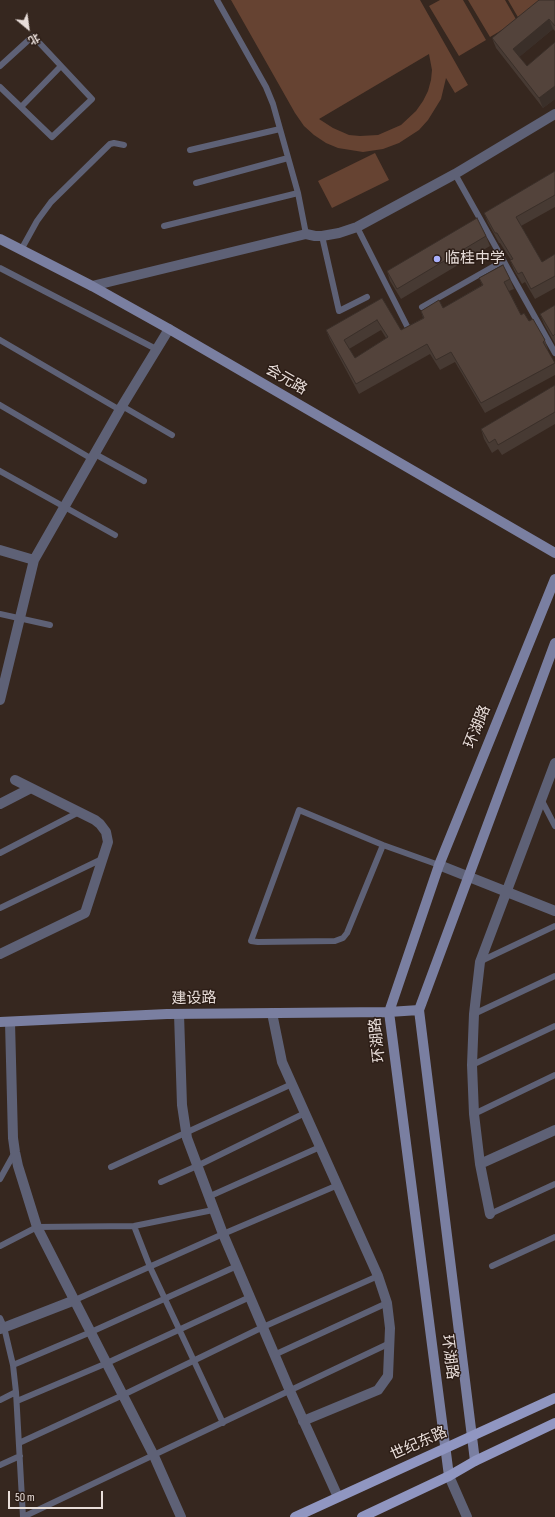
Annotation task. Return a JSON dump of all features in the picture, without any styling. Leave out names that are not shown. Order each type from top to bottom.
[{"type":"main road","name":"会元路","points":[[0,239],[92,286],[169,329],[555,553]]},
{"type":"main road","name":"环湖路","points":[[449,1476],[389,1012],[439,865],[555,579]]},
{"type":"main road","name":"环湖路","points":[[475,1461],[419,1010],[555,643]]},
{"type":"main road","name":"建设路","points":[[5,1022],[179,1014],[389,1012],[419,1010]]},
{"type":"main road","name":"世纪东路","points":[[295,1517],[555,1398]]},
{"type":"main road","points":[[362,1517],[449,1476],[475,1461],[555,1423]]},
{"type":"street","points":[[92,286],[306,234],[322,236],[339,233],[357,227],[455,174],[555,114]]},
{"type":"street","points":[[0,700],[3,675],[20,618],[34,560],[64,506],[169,329]]},
{"type":"street","points":[[0,550],[34,560]]},
{"type":"street","points":[[490,1214],[480,1164],[474,1114],[472,1065],[474,1014],[480,962],[541,799],[552,776],[555,763]]},
{"type":"street","points":[[0,954],[85,913],[108,842],[106,832],[95,820],[15,780]]},
{"type":"street","points":[[0,804],[31,788]]},
{"type":"street","points":[[439,865],[555,911]]},
{"type":"street","points":[[272,1013],[282,1062],[378,1276],[387,1303],[390,1343],[388,1376],[378,1390],[303,1421]]},
{"type":"street","points":[[179,1014],[182,1105],[186,1133],[208,1197],[223,1234],[274,1355],[338,1497]]},
{"type":"street","points":[[5,1022],[15,1152],[36,1227],[124,1395],[154,1456],[181,1517]]},
{"type":"street","points":[[480,1164],[555,1130]]},
{"type":"street","points":[[1,1325],[75,1300]]},
{"type":"street","points":[[449,1476],[467,1517]]},
{"type":"lane","points":[[217,0],[266,87],[273,104],[298,193],[306,234]]},
{"type":"lane","points":[[0,66],[33,36],[92,99],[52,137],[0,87]]},
{"type":"lane","points":[[21,107],[61,66]]},
{"type":"lane","points":[[190,150],[280,129]]},
{"type":"lane","points":[[21,250],[44,209],[110,144],[114,143],[124,146]]},
{"type":"lane","points":[[196,183],[288,158]]},
{"type":"lane","points":[[455,174],[555,353]]},
{"type":"lane","points":[[164,226],[298,193]]},
{"type":"lane","points":[[357,227],[409,330]]},
{"type":"lane","points":[[322,236],[339,311],[367,297]]},
{"type":"lane","points":[[422,307],[503,261]]},
{"type":"lane","points":[[0,268],[156,349]]},
{"type":"lane","points":[[0,340],[172,435]]},
{"type":"lane","points":[[0,405],[93,457],[144,481]]},
{"type":"lane","points":[[0,471],[115,535]]},
{"type":"lane","points":[[0,614],[50,625]]},
{"type":"lane","points":[[541,799],[555,826]]},
{"type":"lane","points":[[383,845],[347,933],[343,938],[335,941],[258,942],[251,940],[299,810],[383,845],[439,865]]},
{"type":"lane","points":[[0,853],[79,812]]},
{"type":"lane","points":[[0,908],[102,859]]},
{"type":"lane","points":[[480,962],[555,926]]},
{"type":"lane","points":[[474,1014],[555,976]]},
{"type":"lane","points":[[472,1065],[555,1026]]},
{"type":"lane","points":[[474,1114],[555,1075]]},
{"type":"lane","points":[[111,1167],[292,1084]]},
{"type":"lane","points":[[160,1182],[197,1166],[305,1113]]},
{"type":"lane","points":[[208,1197],[320,1147]]},
{"type":"lane","points":[[0,1179],[15,1152]]},
{"type":"lane","points":[[490,1214],[555,1184]]},
{"type":"lane","points":[[75,1300],[338,1185]]},
{"type":"lane","points":[[0,1246],[36,1227],[134,1226],[213,1210]]},
{"type":"lane","points":[[134,1226],[150,1267],[223,1423]]},
{"type":"lane","points":[[492,1266],[555,1237]]},
{"type":"lane","points":[[13,1365],[91,1332],[237,1266]]},
{"type":"lane","points":[[19,1444],[124,1395],[263,1327],[378,1276]]},
{"type":"lane","points":[[17,1401],[180,1330],[250,1297]]},
{"type":"lane","points":[[274,1355],[387,1303]]},
{"type":"lane","points":[[1,1325],[13,1365],[17,1401],[23,1517],[390,1343]]},
{"type":"lane","points":[[0,1400],[16,1392]]},
{"type":"lane","points":[[0,1465],[20,1456]]},
{"type":"shaded area","points":[[231,0],[420,0],[468,85],[455,93],[446,78],[441,99],[428,120],[419,130],[399,143],[383,149],[363,152],[338,148],[326,143],[314,135],[304,126],[295,113]],"holes":[[[429,54],[432,70],[428,91],[416,111],[401,125],[378,135],[349,135],[333,128],[319,119]]]},
{"type":"shaded area","points":[[440,0],[463,0],[486,40],[459,56],[429,6]]},
{"type":"shaded area","points":[[468,0],[505,0],[517,21],[490,37]]},
{"type":"shaded area","points":[[508,0],[545,0],[519,19]]},
{"type":"shaded area","points":[[375,153],[389,180],[332,208],[318,181]]},
{"type":"building","points":[[539,0],[555,0],[555,26],[549,19],[513,49],[527,66],[555,42],[555,86],[539,98],[492,38]]},
{"type":"building","points":[[555,171],[555,195],[516,217],[542,262],[555,254],[555,276],[531,289],[522,272],[518,274],[510,260],[513,259],[497,233],[495,233],[484,213]]},
{"type":"building","points":[[477,218],[486,236],[397,289],[387,271]]},
{"type":"building","points":[[503,265],[510,279],[504,282],[521,315],[524,313],[529,321],[533,319],[545,340],[543,342],[555,363],[481,403],[451,352],[436,360],[427,344],[356,384],[326,330],[382,298],[401,330],[424,318],[421,311],[439,300],[443,308],[483,285],[479,278]],"holes":[[[377,320],[388,337],[355,358],[344,340]]]},
{"type":"building","points":[[555,305],[555,334],[553,336],[540,314]]},
{"type":"building","points":[[555,385],[555,412],[498,445],[495,439],[489,443],[481,429]]},
{"type":"place","name":"临桂中学","points":[[437,259]]}]
